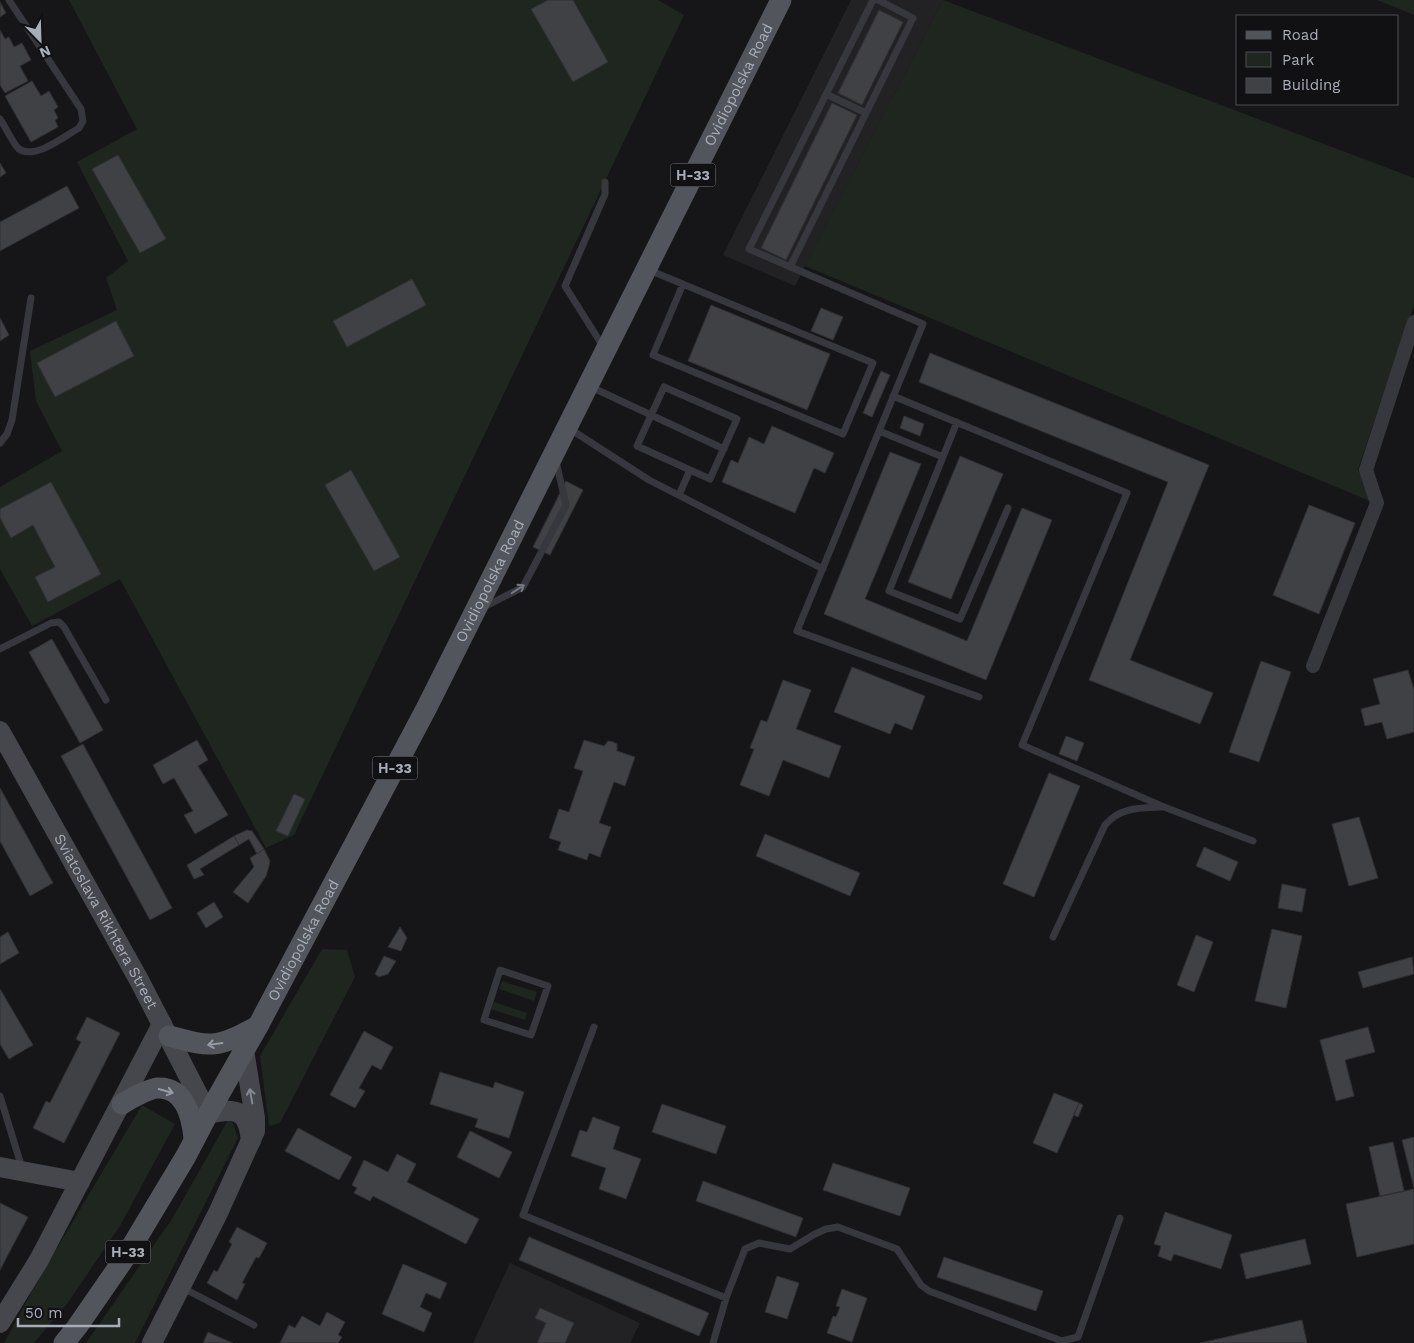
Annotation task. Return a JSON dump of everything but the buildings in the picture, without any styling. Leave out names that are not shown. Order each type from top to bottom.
[{"type":"main road","name":"Ovidiopolska Road","points":[[190,1147],[258,1026],[426,709],[777,4]]},
{"type":"main road","points":[[166,1030],[196,1044],[208,1045],[234,1039],[258,1026]]},
{"type":"main road","points":[[122,1104],[144,1092],[158,1088],[175,1093],[187,1106],[191,1116],[190,1147]]},
{"type":"main road","name":"Н-33","points":[[64,1343],[126,1256],[190,1147]]},
{"type":"street","points":[[1313,666],[1377,503],[1366,470],[1414,322]]},
{"type":"street","name":"Sviatoslava Rikhtera Street","points":[[0,731],[166,1030],[208,1114]]},
{"type":"street","points":[[0,1323],[39,1260],[122,1104],[166,1030]]},
{"type":"street","points":[[152,1343],[218,1213],[255,1131],[255,1118],[244,1050]]},
{"type":"street","points":[[208,1114],[223,1110],[233,1110],[240,1113],[245,1117],[251,1141]]},
{"type":"street","points":[[0,1167],[80,1182]]},
{"type":"lane","points":[[0,119],[18,148],[29,152],[39,151],[79,128],[82,121],[81,110],[9,0]]},
{"type":"lane","points":[[873,0],[749,249],[923,324],[798,631],[979,698]]},
{"type":"lane","points":[[790,267],[913,18],[878,0]]},
{"type":"lane","points":[[826,94],[866,113]]},
{"type":"lane","points":[[605,182],[605,194],[565,286],[605,350]]},
{"type":"lane","points":[[646,269],[683,284],[873,364],[844,434],[654,355],[683,284]]},
{"type":"lane","points":[[0,443],[7,434],[12,420],[31,298]]},
{"type":"lane","points":[[588,386],[724,449]]},
{"type":"lane","points":[[664,387],[737,419],[724,449],[710,479],[638,446],[664,387]]},
{"type":"lane","points":[[893,396],[1127,493],[1022,746],[1164,807],[1253,841]]},
{"type":"lane","points":[[957,422],[890,591],[960,619],[1008,508]]},
{"type":"lane","points":[[567,427],[649,480],[823,569]]},
{"type":"lane","points":[[879,431],[943,457]]},
{"type":"lane","points":[[475,612],[524,587],[566,505],[554,454]]},
{"type":"lane","points":[[679,495],[690,470]]},
{"type":"lane","points":[[0,649],[51,623],[59,622],[64,627],[106,700]]},
{"type":"lane","points":[[1053,937],[1105,825],[1112,817],[1134,808],[1164,807]]},
{"type":"lane","points":[[500,970],[548,986],[531,1035],[484,1020],[500,970]]},
{"type":"lane","points":[[594,1026],[523,1214],[726,1298]]},
{"type":"lane","points":[[0,1096],[23,1171]]},
{"type":"lane","points":[[713,1343],[726,1298],[745,1249],[759,1243],[790,1249],[826,1229],[838,1227],[897,1249],[921,1286],[929,1291],[1062,1341],[1072,1340],[1078,1338],[1120,1218]]},
{"type":"lane","points":[[180,1286],[254,1324]]},
{"type":"shaded area","points":[[851,0],[943,0],[795,286],[723,255]]},
{"type":"shaded area","points":[[510,1263],[640,1323],[630,1343],[473,1343]]},
{"type":"green space","points":[[69,0],[658,0],[684,15],[294,835],[266,848],[120,579],[32,626],[0,569],[0,487],[62,451],[36,401],[30,351],[117,310],[106,278],[128,261],[77,162],[137,129]]},
{"type":"green space","points":[[943,0],[1414,178],[1414,305],[1358,469],[1370,501],[805,266]]},
{"type":"green space","points":[[1377,0],[1414,0],[1414,15]]},
{"type":"green space","points":[[322,949],[347,950],[355,977],[280,1123],[269,1126],[260,1056]]},
{"type":"green space","points":[[502,981],[537,992],[534,1001],[499,989]]},
{"type":"green space","points":[[494,1002],[527,1013],[525,1020],[491,1009]]},
{"type":"green space","points":[[142,1105],[175,1124],[120,1226],[67,1304],[34,1343],[4,1343],[41,1275]]},
{"type":"green space","points":[[228,1120],[233,1123],[238,1138],[135,1343],[86,1343],[172,1219]]}]
